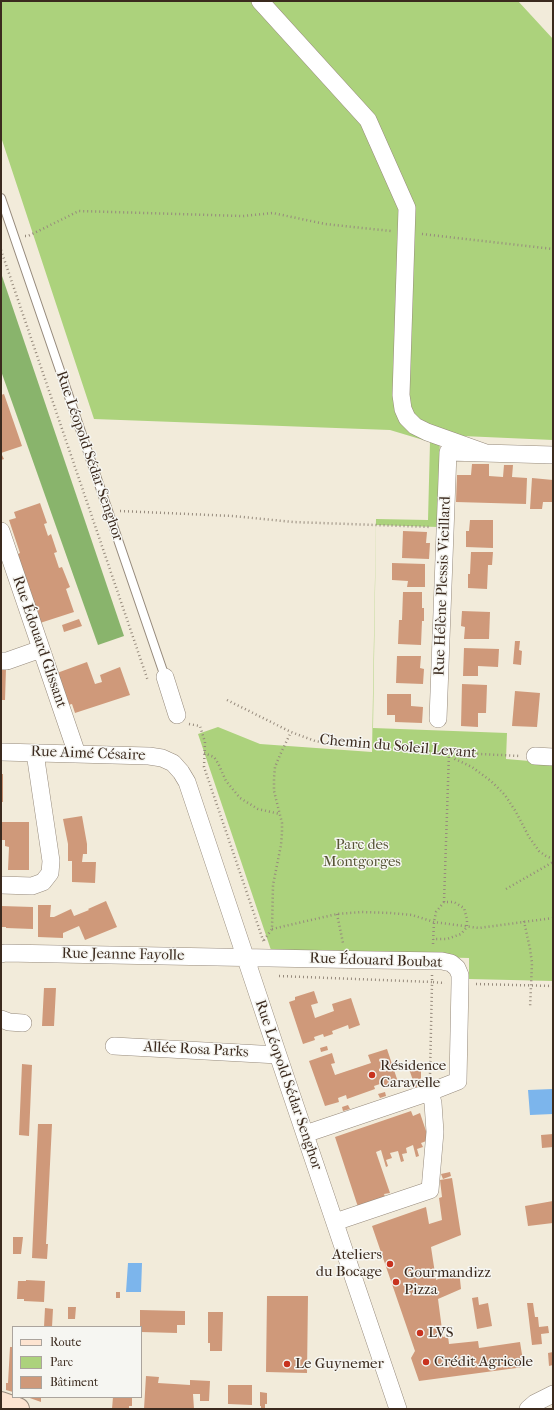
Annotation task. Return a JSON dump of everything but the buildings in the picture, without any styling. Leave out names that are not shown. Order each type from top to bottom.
[{"type":"street","points":[[260,1],[368,120],[407,208],[401,395],[403,409],[407,418],[415,426],[427,432],[486,453],[553,455]]},
{"type":"street","name":"Rue Hélène Plessis Vieillard","points":[[438,719],[448,452],[486,453]]},
{"type":"street","name":"Rue Édouard Glissant","points":[[1,531],[6,562],[41,649],[77,754]]},
{"type":"street","points":[[1,661],[7,661],[41,649]]},
{"type":"street","name":"Rue Léopold Sédar Senghor","points":[[165,677],[182,719]]},
{"type":"street","name":"Rue Aimé Césaire","points":[[1,752],[149,756],[162,758],[173,763]]},
{"type":"street","points":[[1,885],[32,886],[43,882],[50,873],[51,861],[35,753]]},
{"type":"street","points":[[534,756],[553,757]]},
{"type":"street","name":"Rue Léopold Sédar Senghor","points":[[173,763],[181,772],[186,782],[398,1409]]},
{"type":"street","name":"Rue Jeanne Fayolle","points":[[1,954],[245,958]]},
{"type":"street","name":"Rue Édouard Boubat","points":[[245,958],[442,961],[451,963],[457,968],[460,975],[458,1081],[430,1092]]},
{"type":"street","points":[[1,1019],[10,1022],[23,1023]]},
{"type":"street","name":"Allée Rosa Parks","points":[[114,1046],[278,1055]]},
{"type":"street","points":[[305,1134],[430,1092],[433,1103],[435,1132],[430,1190],[335,1222]]},
{"type":"street","points":[[528,1409],[535,1403],[553,1394]]},
{"type":"street","points":[[1,1403],[18,1409]]},
{"type":"lane","name":"Rue Léopold Sédar Senghor","points":[[1,198],[165,677]]},
{"type":"path","points":[[14,236],[28,236],[79,211],[242,216],[272,213],[325,224],[553,249]]},
{"type":"path","points":[[1,250],[150,686]]},
{"type":"path","points":[[108,511],[233,516],[293,522],[445,527]]},
{"type":"path","name":"Chemin du Soleil Levant","points":[[227,700],[291,732],[315,741],[333,744],[449,753],[534,756]]},
{"type":"path","points":[[182,719],[200,726],[205,742],[204,767],[270,958]]},
{"type":"path","points":[[264,940],[272,929],[273,885],[282,833],[280,814],[274,791],[274,778],[278,761],[291,732]]},
{"type":"path","points":[[204,752],[214,757],[226,781],[240,798],[258,809],[280,814]]},
{"type":"path","points":[[449,753],[455,759],[472,767],[505,795],[516,812],[529,838],[539,851],[553,861],[506,889]]},
{"type":"path","points":[[434,922],[436,912],[444,902],[449,753]]},
{"type":"path","points":[[433,939],[447,939],[461,934],[467,927],[467,919],[464,908],[454,902],[444,902]]},
{"type":"path","points":[[272,929],[337,914],[362,912],[390,913],[412,916],[434,922],[479,928],[553,918]]},
{"type":"path","points":[[337,914],[344,948]]},
{"type":"path","points":[[524,921],[532,963],[530,1008]]},
{"type":"path","points":[[276,976],[432,982],[430,1092]]},
{"type":"path","points":[[460,983],[553,986]]},
{"type":"green space","name":"Parc des Montgorges","points":[[1,1],[518,1],[553,39],[553,440],[440,435],[438,527],[376,525],[373,728],[507,733],[506,759],[553,763],[553,981],[469,979],[469,958],[272,953],[198,734],[218,727],[260,744],[372,752],[376,519],[428,520],[430,442],[390,430],[94,419],[1,137]]},
{"type":"green space","points":[[1,273],[124,636],[98,645],[1,371]]},
{"type":"water","points":[[553,1089],[553,1114],[530,1115],[528,1090]]},
{"type":"water","points":[[128,1263],[142,1263],[141,1292],[126,1292]]},
{"type":"place","name":"Résidence Caravelle","points":[[372,1075]]},
{"type":"place","name":"Ateliers du Bocage","points":[[390,1264]]},
{"type":"place","name":"Gourmandizz Pizza","points":[[396,1282]]},
{"type":"place","name":"LVS","points":[[420,1333]]},
{"type":"place","name":"Crédit Agricole","points":[[426,1362]]},
{"type":"place","name":"Le Guynemer","points":[[287,1364]]}]
